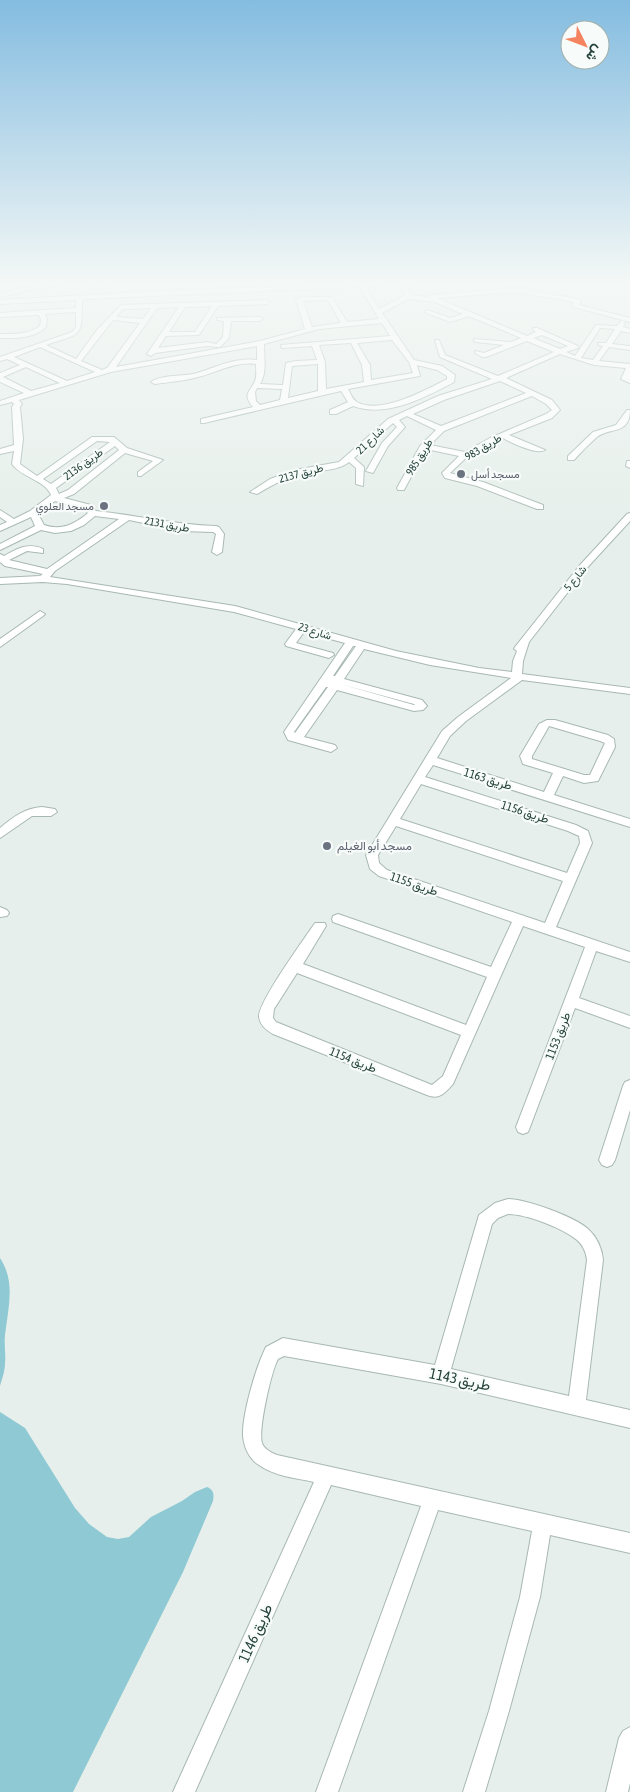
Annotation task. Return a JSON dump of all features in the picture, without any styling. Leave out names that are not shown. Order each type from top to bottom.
[{"type":"street","points":[[0,377],[22,367]]},
{"type":"street","points":[[30,367],[66,383]]},
{"type":"street","points":[[88,367],[100,372]]},
{"type":"street","points":[[110,370],[112,367]]},
{"type":"street","points":[[0,404],[14,403],[27,395],[100,372],[127,367]]},
{"type":"street","points":[[154,382],[198,375],[219,367]]},
{"type":"street","points":[[258,408],[252,401],[251,392],[259,380],[261,367]]},
{"type":"street","points":[[284,401],[290,367]]},
{"type":"street","points":[[321,367],[322,392]]},
{"type":"street","points":[[366,367],[368,384]]},
{"type":"street","points":[[204,421],[322,392],[414,376],[417,372],[414,367]]},
{"type":"street","points":[[344,388],[353,403],[362,408],[380,408],[438,388],[451,380],[451,375],[440,368],[434,367]]},
{"type":"street","name":"طريق 983","points":[[470,367],[500,378],[549,402],[556,410],[548,416],[503,435],[468,455],[446,471],[446,475],[480,484],[540,507]]},
{"type":"street","name":"شارع 21","points":[[360,484],[360,467],[350,459],[385,425],[441,398],[500,378],[525,367]]},
{"type":"street","points":[[630,368],[625,379],[630,381]]},
{"type":"street","points":[[0,377],[27,395]]},
{"type":"street","points":[[256,386],[286,387]]},
{"type":"street","name":"طريق 985","points":[[401,488],[424,446],[441,429],[531,394]]},
{"type":"street","points":[[14,403],[19,439],[16,464],[36,479],[52,487],[56,494],[55,498]]},
{"type":"street","points":[[333,412],[353,403]]},
{"type":"street","points":[[572,458],[596,434],[620,427],[630,412]]},
{"type":"street","name":"طريق 985","points":[[408,414],[441,429]]},
{"type":"street","points":[[370,471],[385,445],[402,427],[399,422],[394,420]]},
{"type":"street","points":[[616,429],[630,433]]},
{"type":"street","points":[[503,435],[519,443],[541,450]]},
{"type":"street","points":[[36,479],[95,439],[107,438],[124,450],[159,460],[141,474]]},
{"type":"street","name":"طريق 2136","points":[[52,487],[115,442]]},
{"type":"street","points":[[506,450],[519,443]]},
{"type":"street","points":[[424,446],[468,455]]},
{"type":"street","points":[[0,452],[17,447]]},
{"type":"street","points":[[0,528],[33,513],[55,498],[71,492],[124,450]]},
{"type":"street","name":"طريق 2137","points":[[254,492],[280,478],[319,467],[340,465],[350,459]]},
{"type":"street","points":[[0,546],[40,527],[56,532],[64,531],[83,522],[93,514],[88,507],[55,498]]},
{"type":"street","points":[[33,513],[40,527]]},
{"type":"street","points":[[0,514],[13,522]]},
{"type":"street","name":"طريق 2131","points":[[93,514],[183,528],[216,529],[220,534],[217,552]]},
{"type":"street","name":"شارع 5","points":[[505,674],[525,643],[583,567],[630,516]]},
{"type":"street","points":[[48,577],[60,565],[126,518]]},
{"type":"street","points":[[22,580],[4,561],[28,548],[35,548],[40,551]]},
{"type":"street","name":"شارع 23","points":[[4,561],[48,577],[226,607],[357,644],[430,662],[630,691]]},
{"type":"street","name":"شارع 23","points":[[0,580],[48,577]]},
{"type":"street","points":[[3,639],[40,614]]},
{"type":"street","points":[[302,628],[290,644],[329,654]]},
{"type":"street","name":"شارع 5","points":[[518,676],[518,661],[525,643]]},
{"type":"street","points":[[331,748],[292,737],[289,735],[289,732],[325,680],[357,644]]},
{"type":"street","points":[[292,737],[299,736],[314,715],[336,683],[357,644]]},
{"type":"street","name":"طريق 1155","points":[[493,695],[504,681],[505,674]]},
{"type":"street","name":"طريق 1155","points":[[518,676],[510,685],[493,695],[454,726],[440,743],[372,855],[372,860],[378,870],[630,958]]},
{"type":"street","points":[[325,680],[377,694]]},
{"type":"street","points":[[302,712],[314,715]]},
{"type":"street","points":[[555,723],[604,738],[610,742],[610,747],[594,778],[584,779],[559,772],[529,763],[526,759],[544,724],[555,723]]},
{"type":"street","name":"طريق 1163","points":[[429,760],[630,822]]},
{"type":"street","points":[[547,797],[559,772]]},
{"type":"street","name":"طريق 1156","points":[[418,779],[579,830],[584,834],[586,843],[548,930]]},
{"type":"street","points":[[0,834],[29,812],[36,810],[51,812]]},
{"type":"street","points":[[394,821],[570,879]]},
{"type":"street","points":[[338,919],[495,974]]},
{"type":"street","name":"طريق 1154","points":[[320,926],[265,1014],[266,1021],[271,1026],[432,1091],[439,1090],[444,1086],[519,920]]},
{"type":"street","name":"طريق 1153","points":[[522,1127],[592,945]]},
{"type":"street","points":[[294,966],[469,1032]]},
{"type":"street","points":[[571,1001],[630,1022]]},
{"type":"street","points":[[607,1160],[630,1086]]},
{"type":"street","points":[[440,1375],[486,1220],[499,1208],[508,1206],[526,1208],[581,1233],[587,1239],[594,1253],[595,1260],[577,1405]]},
{"type":"street","name":"طريق 1143","points":[[326,1475],[268,1461],[260,1456],[252,1440],[251,1430],[269,1359],[277,1350],[289,1347],[440,1375],[577,1405],[630,1419]]},
{"type":"street","points":[[326,1475],[630,1544]]},
{"type":"street","name":"طريق 1146","points":[[184,1792],[326,1475]]},
{"type":"street","points":[[327,1792],[433,1498]]},
{"type":"street","points":[[474,1792],[499,1711],[530,1597],[543,1523]]},
{"type":"street","points":[[617,1792],[630,1738]]},
{"type":"water","points":[[0,1258],[8,1276],[10,1296],[5,1335],[5,1366],[0,1386]]},
{"type":"water","points":[[0,1412],[25,1428],[75,1508],[89,1524],[107,1537],[118,1539],[129,1537],[151,1517],[207,1487],[211,1489],[213,1494],[213,1501],[183,1572],[73,1792],[0,1792]]},
{"type":"place","name":"مسجد أسل","points":[[461,474]]},
{"type":"place","name":"مسجد العلوي","points":[[104,506]]},
{"type":"place","name":"مسجد أبو الغيلم","points":[[327,846]]}]
